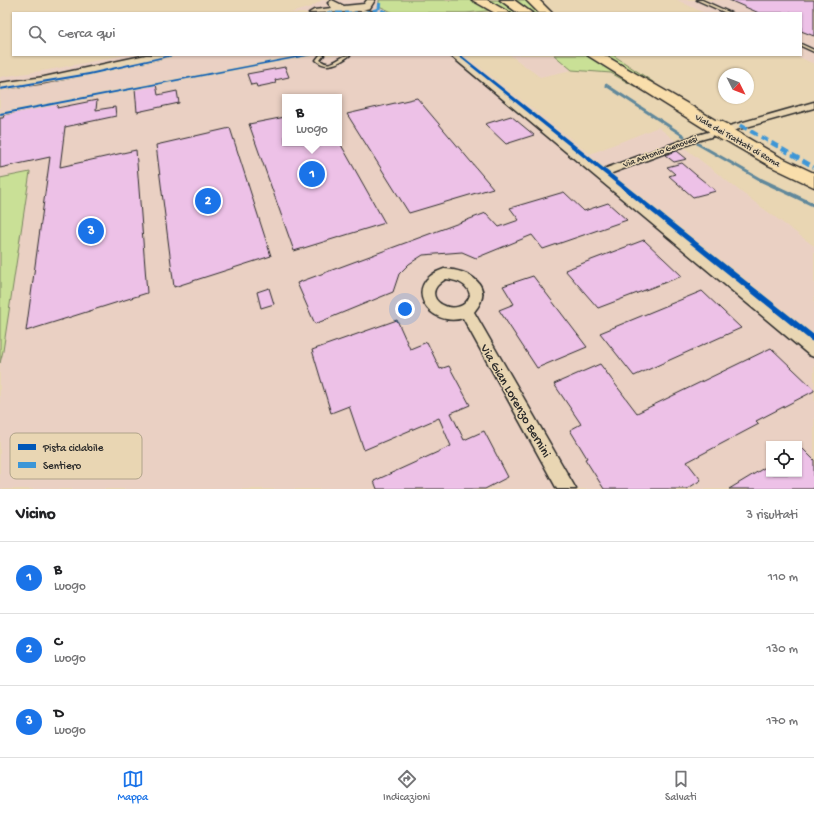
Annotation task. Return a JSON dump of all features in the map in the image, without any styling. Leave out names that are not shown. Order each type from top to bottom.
[{"type":"highway","points":[[478,0],[502,12]]},
{"type":"highway","points":[[506,0],[524,12]]},
{"type":"highway","points":[[512,0],[530,12]]},
{"type":"highway","points":[[532,0],[545,12]]},
{"type":"highway","points":[[589,56],[625,72]]},
{"type":"highway","name":"Viale dei Trattati di Roma","points":[[596,56],[625,72]]},
{"type":"highway","name":"Viale dei Trattati di Roma","points":[[601,56],[721,131],[774,161],[814,181]]},
{"type":"highway","points":[[606,56],[625,72]]},
{"type":"street","points":[[312,12],[332,1],[334,6],[343,9]]},
{"type":"street","points":[[354,9],[371,2],[379,12]]},
{"type":"street","points":[[321,12],[343,9],[354,9],[368,12]]},
{"type":"street","points":[[0,86],[44,80],[156,56]]},
{"type":"street","points":[[455,56],[814,350]]},
{"type":"street","name":"Via Antonio Genovesi","points":[[599,174],[685,141],[814,105]]},
{"type":"street","name":"Via Gian Lorenzo Bernini","points":[[466,311],[567,489]]},
{"type":"lane","points":[[699,0],[727,12]]},
{"type":"lane","points":[[802,45],[814,51]]},
{"type":"lane","points":[[321,56],[318,60],[325,64],[336,63],[346,56]]},
{"type":"shaded area","points":[[322,0],[379,0],[379,6],[392,12],[294,12],[311,7]]},
{"type":"shaded area","points":[[677,0],[814,0],[814,64],[797,56],[802,56],[802,12],[702,12]]},
{"type":"shaded area","points":[[120,56],[465,56],[590,154],[658,127],[741,192],[814,246],[814,489],[0,489],[0,363],[29,172],[0,178],[0,77],[48,70]]},
{"type":"shaded area","points":[[511,56],[555,56],[572,70],[540,77]]},
{"type":"green space","points":[[379,0],[537,0],[552,12],[500,12],[497,10],[476,12],[392,12],[379,6]]},
{"type":"green space","points":[[555,56],[614,56],[653,82],[634,86],[611,73],[572,70]]},
{"type":"green space","points":[[30,172],[3,351],[0,363],[0,178]]},
{"type":"building","points":[[729,0],[814,0],[814,36],[802,31],[802,12],[757,12]]},
{"type":"building","points":[[285,67],[289,77],[275,80],[276,83],[257,87],[256,84],[251,85],[247,74]]},
{"type":"building","points":[[156,84],[158,95],[177,91],[179,103],[137,112],[135,88]]},
{"type":"building","points":[[417,98],[493,188],[409,213],[347,114]]},
{"type":"building","points":[[97,100],[96,110],[115,107],[116,116],[65,127],[60,167],[136,150],[147,293],[26,331],[50,157],[0,168],[0,118],[3,118],[4,115],[58,103],[57,108]]},
{"type":"building","points":[[511,116],[534,135],[506,144],[485,124]]},
{"type":"building","points":[[282,118],[282,146],[342,146],[385,223],[294,251],[249,124]]},
{"type":"building","points":[[230,128],[271,256],[174,287],[156,145]]},
{"type":"building","points":[[677,151],[687,159],[674,162],[665,155]]},
{"type":"building","points":[[682,163],[716,191],[693,197],[669,176],[675,174],[667,167]]},
{"type":"building","points":[[564,192],[584,211],[608,203],[627,220],[543,249],[532,235],[476,258],[462,252],[423,255],[409,264],[399,274],[393,292],[315,324],[297,283],[486,213],[499,227],[519,220],[510,208]]},
{"type":"building","points":[[644,240],[682,276],[598,308],[565,270]]},
{"type":"building","points":[[533,276],[587,347],[537,368],[499,310],[514,304],[503,286]]},
{"type":"building","points":[[269,288],[274,304],[261,308],[257,292]]},
{"type":"building","points":[[702,291],[741,328],[634,376],[600,333]]},
{"type":"building","points":[[397,320],[410,349],[427,342],[440,369],[449,366],[470,405],[451,413],[464,440],[484,431],[508,477],[485,489],[377,489],[374,481],[451,446],[439,418],[364,450],[349,406],[331,413],[312,350]]},
{"type":"building","points":[[771,348],[814,389],[814,391],[756,421],[759,424],[687,462],[701,480],[687,489],[604,489],[585,459],[587,458],[570,430],[581,424],[554,384],[600,364],[637,413]]},
{"type":"building","points":[[802,448],[814,460],[814,489],[729,489],[766,467],[766,477],[802,477]]},
{"type":"waterway","points":[[606,85],[684,136]]},
{"type":"waterway","points":[[698,144],[762,181]]},
{"type":"waterway","points":[[762,181],[814,205]]},
{"type":"marked path","points":[[379,9],[380,0]]},
{"type":"marked path","points":[[368,12],[379,9],[386,12]]},
{"type":"marked path","points":[[740,125],[814,167]]},
{"type":"cycle path","points":[[0,89],[89,74],[170,56]]},
{"type":"cycle path","points":[[0,114],[305,56]]},
{"type":"cycle path","points":[[460,56],[814,339]]},
{"type":"place","name":"B","points":[[312,174]]},
{"type":"place","name":"C","points":[[208,201]]},
{"type":"place","name":"D","points":[[91,231]]}]
